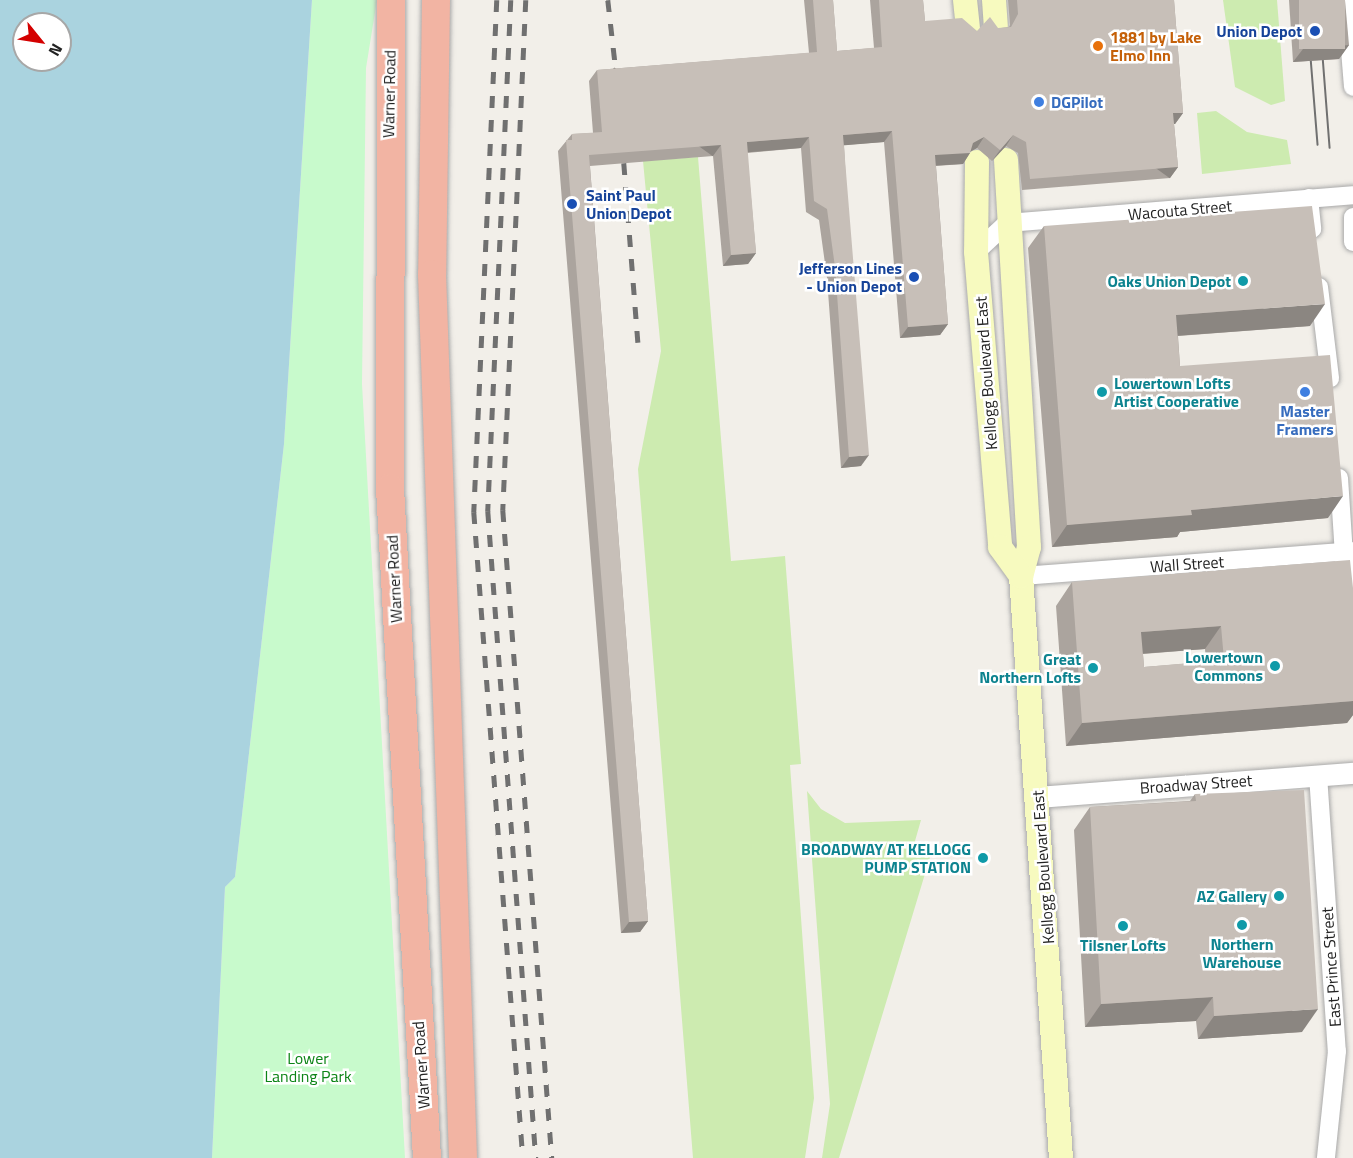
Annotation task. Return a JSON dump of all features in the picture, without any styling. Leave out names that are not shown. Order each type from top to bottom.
[{"type":"highway","name":"Warner Road","points":[[391,0],[390,488],[427,1158]]},
{"type":"highway","points":[[436,0],[432,274],[463,1158]]},
{"type":"main road","points":[[965,0],[968,28]]},
{"type":"main road","points":[[993,0],[996,26]]},
{"type":"main road","name":"Kellogg Boulevard East","points":[[1005,160],[1007,223],[1029,547],[1021,576],[1038,797],[1061,1158]]},
{"type":"main road","name":"Kellogg Boulevard East","points":[[977,162],[976,252],[1000,547],[1021,576]]},
{"type":"street","points":[[1346,0],[1353,87]]},
{"type":"street","name":"Wacouta Street","points":[[1007,223],[1353,195]]},
{"type":"street","points":[[1309,198],[1314,246]]},
{"type":"street","points":[[1353,217],[1353,242]]},
{"type":"street","points":[[976,252],[1007,223]]},
{"type":"street","points":[[1317,264],[1332,400]]},
{"type":"street","points":[[1337,458],[1348,552],[1348,610]]},
{"type":"street","name":"Wall Street","points":[[1021,576],[1348,552]]},
{"type":"street","name":"Broadway Street","points":[[1038,797],[1353,773]]},
{"type":"street","name":"East Prince Street","points":[[1318,775],[1337,1051],[1326,1158]]},
{"type":"green space","name":"Lower Landing Park","points":[[312,0],[377,0],[366,68],[362,384],[405,1158],[212,1158],[225,887],[235,877],[284,444]]},
{"type":"green space","points":[[1223,0],[1277,0],[1285,101],[1271,105],[1235,87]]},
{"type":"green space","points":[[1216,111],[1247,132],[1287,140],[1291,164],[1202,174],[1197,113]]},
{"type":"green space","points":[[698,157],[731,561],[785,556],[801,764],[790,765],[814,1098],[805,1158],[693,1158],[638,469],[661,351],[643,161]]},
{"type":"green space","points":[[807,791],[821,809],[845,823],[921,820],[913,848],[931,854],[839,1158],[822,1158],[830,1104]]},
{"type":"water","points":[[0,0],[312,0],[284,444],[235,877],[225,887],[212,1158],[0,1158]]},
{"type":"building","name":"Union Depot","points":[[813,0],[833,0],[837,51],[882,47],[879,0],[923,0],[925,21],[962,18],[977,31],[990,17],[998,28],[1011,27],[1018,14],[1017,0],[1174,0],[1183,113],[1173,113],[1178,167],[1030,179],[1026,142],[1013,135],[1000,150],[984,137],[973,143],[970,153],[935,155],[948,324],[908,327],[892,131],[843,135],[869,455],[849,457],[835,267],[827,209],[814,201],[809,137],[747,142],[756,253],[731,255],[721,145],[589,155],[648,921],[629,922],[566,140],[572,140],[572,134],[602,132],[597,70],[817,52]]},
{"type":"building","points":[[1299,0],[1345,0],[1345,49],[1299,49]]},
{"type":"building","points":[[1312,206],[1325,304],[1176,315],[1180,366],[1330,355],[1343,496],[1191,510],[1192,515],[1067,525],[1044,226]]},
{"type":"building","points":[[1350,560],[1353,588],[1353,701],[1082,723],[1072,582]],"holes":[[[1221,626],[1224,660],[1144,667],[1141,632]]]},
{"type":"building","points":[[1304,790],[1318,1009],[1214,1016],[1213,997],[1101,1004],[1090,807],[1196,801],[1195,794]]},
{"type":"tram line","points":[[1322,43],[1330,148]]},
{"type":"tram line","points":[[1310,45],[1318,145]]},
{"type":"railway","points":[[497,0],[474,512],[523,1158]]},
{"type":"railway","points":[[511,0],[488,511],[536,1158]]},
{"type":"railway","points":[[526,0],[503,510],[552,1158]]},
{"type":"railway","points":[[608,0],[617,79]]},
{"type":"railway","points":[[624,163],[638,342]]},
{"type":"place","name":"Union Depot","points":[[1315,31]]},
{"type":"place","name":"1881 by Lake Elmo Inn","points":[[1098,46]]},
{"type":"place","name":"DGPilot","points":[[1039,102]]},
{"type":"place","name":"Saint Paul Union Depot","points":[[572,204]]},
{"type":"place","name":"Jefferson Lines - Union Depot","points":[[914,277]]},
{"type":"place","name":"Oaks Union Depot","points":[[1243,281]]},
{"type":"place","name":"Lowertown Lofts Artist Cooperative","points":[[1102,392]]},
{"type":"place","name":"Master Framers","points":[[1305,392]]},
{"type":"place","name":"Lowertown Commons","points":[[1275,666]]},
{"type":"place","name":"Great Northern Lofts","points":[[1093,668]]},
{"type":"place","name":"BROADWAY AT KELLOGG PUMP STATION","points":[[983,858]]},
{"type":"place","name":"AZ Gallery","points":[[1279,896]]},
{"type":"place","name":"Northern Warehouse","points":[[1242,925]]},
{"type":"place","name":"Tilsner Lofts","points":[[1123,926]]}]
